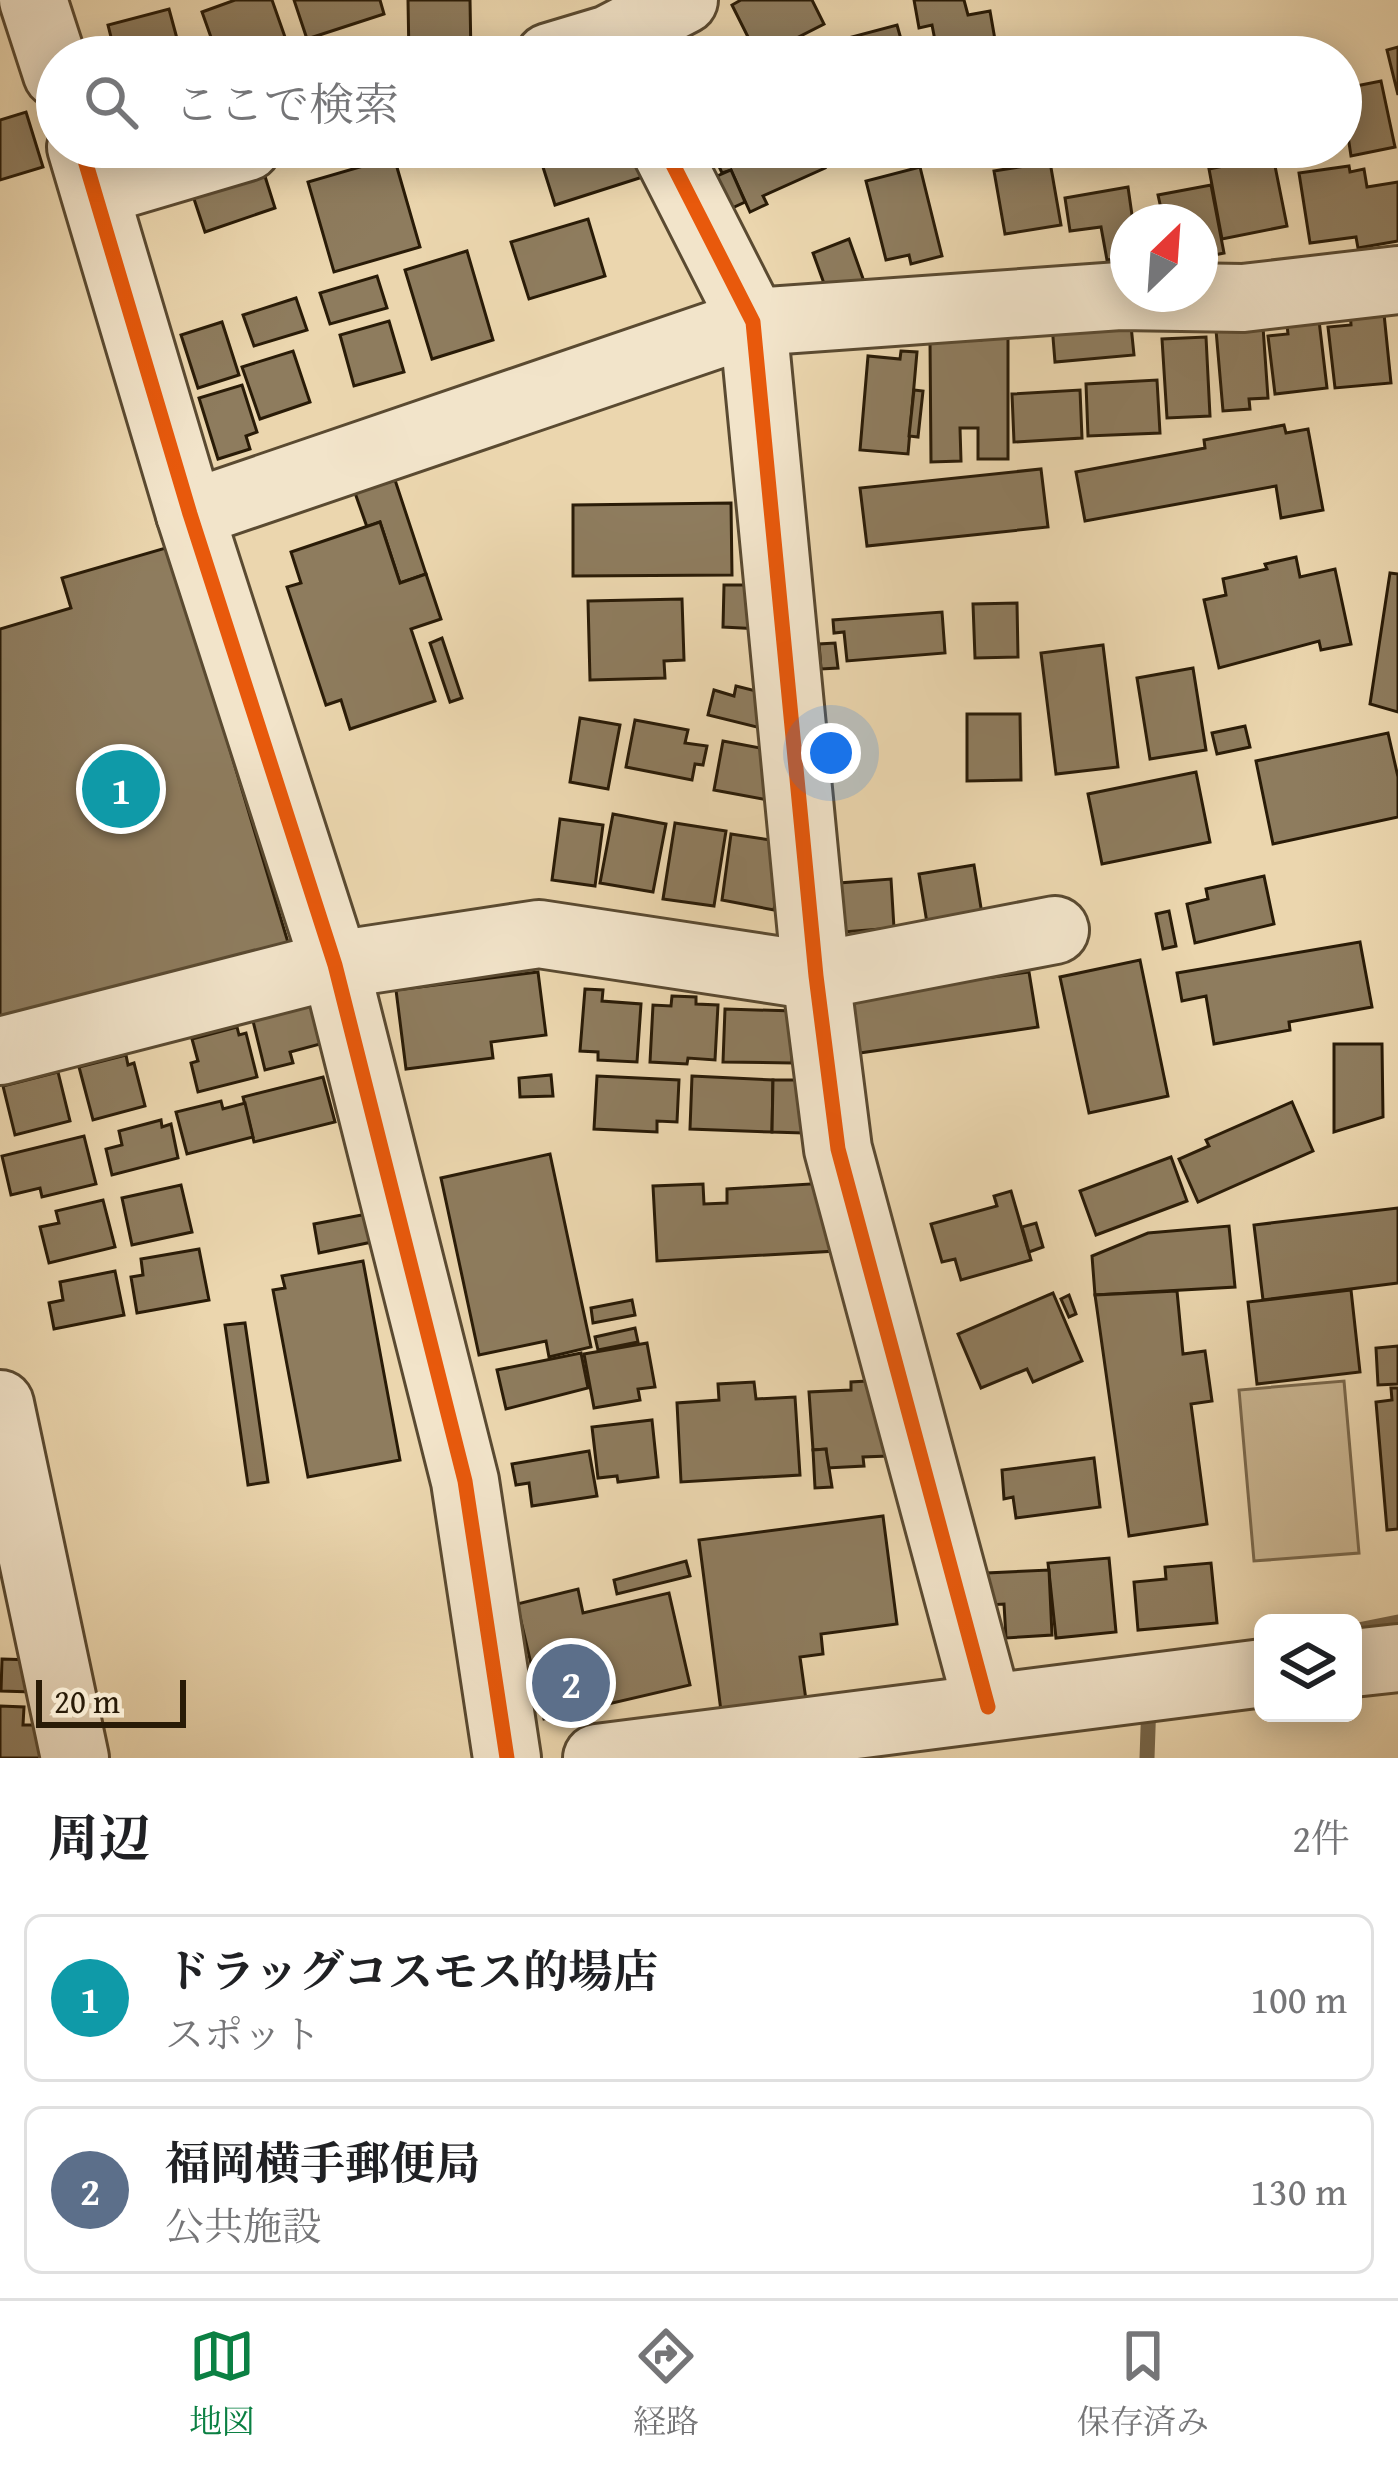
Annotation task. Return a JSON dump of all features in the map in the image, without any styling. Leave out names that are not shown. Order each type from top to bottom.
[{"type":"street","points":[[33,0],[45,36]]},
{"type":"street","points":[[601,36],[683,0]]},
{"type":"street","points":[[675,168],[753,322],[816,976],[838,1149],[988,1707]]},
{"type":"street","points":[[88,170],[190,514],[334,964],[465,1481],[506,1758]]},
{"type":"street","points":[[190,514],[753,322],[1120,296],[1243,298],[1398,280]]},
{"type":"street","points":[[0,1051],[334,964],[539,934],[816,976],[1055,930]]},
{"type":"street","points":[[0,1404],[75,1758]]},
{"type":"street","points":[[1362,1662],[1398,1658]]},
{"type":"street","points":[[597,1758],[1254,1674]]},
{"type":"shaded area","points":[[1344,1381],[1359,1553],[1254,1561],[1239,1390]]},
{"type":"building","points":[[235,0],[272,0],[285,36],[211,36],[202,12]]},
{"type":"building","points":[[294,0],[380,0],[384,14],[306,36]]},
{"type":"building","points":[[408,0],[470,0],[471,36],[409,36]]},
{"type":"building","points":[[741,0],[812,0],[824,24],[800,36],[748,36],[732,5]]},
{"type":"building","points":[[914,0],[964,0],[968,15],[990,11],[994,36],[934,36],[932,25],[919,28]]},
{"type":"building","points":[[169,9],[176,36],[111,36],[108,25]]},
{"type":"building","points":[[897,25],[900,36],[856,36]]},
{"type":"building","points":[[1398,47],[1398,95],[1387,50]]},
{"type":"building","points":[[1381,81],[1395,147],[1362,154],[1362,85]]},
{"type":"building","points":[[26,112],[40,168],[0,180],[0,120]]},
{"type":"building","points":[[356,168],[397,168],[420,247],[334,272],[308,182]]},
{"type":"building","points":[[543,168],[650,168],[652,174],[555,205]]},
{"type":"building","points":[[720,168],[825,168],[763,196],[767,204],[750,212],[731,170],[722,173]]},
{"type":"building","points":[[920,168],[942,256],[911,264],[909,255],[886,260],[866,181]]},
{"type":"building","points":[[1051,168],[1061,225],[1005,234],[994,171]]},
{"type":"building","points":[[1275,168],[1287,226],[1222,239],[1209,169]]},
{"type":"building","points":[[1364,169],[1367,187],[1398,182],[1398,241],[1358,248],[1356,237],[1310,243],[1299,173]]},
{"type":"building","points":[[263,170],[275,208],[205,232],[192,193]]},
{"type":"building","points":[[731,170],[745,202],[730,209],[715,177]]},
{"type":"building","points":[[1211,185],[1215,204],[1160,204],[1158,195]]},
{"type":"building","points":[[1128,187],[1130,204],[1110,204],[1110,260],[1101,227],[1070,231],[1065,198]]},
{"type":"building","points":[[588,219],[605,276],[529,299],[511,242]]},
{"type":"building","points":[[1218,222],[1224,253],[1218,254]]},
{"type":"building","points":[[849,239],[866,287],[826,289],[813,253]]},
{"type":"building","points":[[467,251],[493,340],[432,359],[405,270]]},
{"type":"building","points":[[377,276],[387,308],[330,324],[320,293]]},
{"type":"building","points":[[296,298],[307,330],[254,346],[243,315]]},
{"type":"building","points":[[1383,304],[1391,383],[1335,388],[1328,327],[1351,325],[1350,308]]},
{"type":"building","points":[[1110,311],[1130,312],[1134,355],[1055,362],[1052,325]]},
{"type":"building","points":[[1318,312],[1327,388],[1275,394],[1268,336],[1288,334],[1286,316]]},
{"type":"building","points":[[389,321],[404,372],[354,386],[340,335]]},
{"type":"building","points":[[222,322],[239,375],[198,388],[181,335]]},
{"type":"building","points":[[1263,327],[1268,398],[1249,399],[1250,409],[1223,411],[1216,330]]},
{"type":"building","points":[[982,330],[1008,330],[1008,459],[978,459],[978,428],[960,428],[961,461],[931,462],[930,340],[981,340]]},
{"type":"building","points":[[1206,337],[1210,416],[1167,418],[1162,339]]},
{"type":"building","points":[[293,351],[310,402],[260,419],[242,367]]},
{"type":"building","points":[[901,351],[917,352],[908,454],[860,450],[868,356],[900,359]]},
{"type":"building","points":[[1157,380],[1160,433],[1088,436],[1086,384]]},
{"type":"building","points":[[242,385],[257,432],[246,436],[250,449],[218,459],[199,398]]},
{"type":"building","points":[[914,390],[923,391],[918,437],[909,436]]},
{"type":"building","points":[[1080,390],[1082,438],[1014,442],[1012,394]]},
{"type":"building","points":[[1284,425],[1286,433],[1308,429],[1323,510],[1281,518],[1276,486],[1085,521],[1076,472],[1205,448],[1204,440]]},
{"type":"building","points":[[1041,469],[1048,527],[867,546],[860,488]]},
{"type":"building","points":[[395,480],[426,574],[400,583],[380,522],[367,527],[355,493]]},
{"type":"building","points":[[731,503],[732,575],[573,576],[573,505]]},
{"type":"building","points":[[380,522],[400,583],[426,574],[441,619],[411,629],[435,701],[350,729],[341,700],[326,705],[287,587],[301,583],[291,552]]},
{"type":"building","points":[[169,547],[290,949],[0,1035],[0,629],[71,608],[62,578]]},
{"type":"building","points":[[1296,557],[1300,577],[1335,569],[1351,644],[1321,650],[1319,641],[1219,668],[1204,600],[1226,595],[1223,579]]},
{"type":"building","points":[[1390,573],[1398,574],[1398,712],[1370,704]]},
{"type":"building","points":[[724,585],[761,585],[760,629],[723,627]]},
{"type":"building","points":[[682,599],[684,660],[664,661],[665,678],[590,680],[588,601]]},
{"type":"building","points":[[1017,603],[1018,657],[975,658],[973,604]]},
{"type":"building","points":[[942,612],[945,653],[847,661],[844,632],[834,633],[833,620]]},
{"type":"building","points":[[442,638],[462,698],[450,702],[430,643]]},
{"type":"building","points":[[835,643],[838,668],[821,669],[819,644]]},
{"type":"building","points":[[1103,645],[1118,767],[1056,774],[1041,653]]},
{"type":"building","points":[[1193,668],[1206,750],[1150,759],[1137,678]]},
{"type":"building","points":[[736,686],[776,696],[773,731],[708,715],[714,690],[734,696]]},
{"type":"building","points":[[967,714],[1020,714],[1021,780],[967,781]]},
{"type":"building","points":[[580,718],[620,725],[608,789],[570,782]]},
{"type":"building","points":[[635,720],[688,730],[685,743],[707,746],[703,765],[695,764],[692,780],[626,767]]},
{"type":"building","points":[[1245,726],[1250,747],[1217,754],[1212,733]]},
{"type":"building","points":[[1388,733],[1398,777],[1398,817],[1273,844],[1256,761]]},
{"type":"building","points":[[723,741],[781,752],[773,801],[714,790]]},
{"type":"building","points":[[1196,772],[1210,842],[1102,864],[1088,794]]},
{"type":"building","points":[[613,814],[666,824],[653,892],[600,883]]},
{"type":"building","points":[[560,819],[603,825],[595,886],[552,880]]},
{"type":"building","points":[[675,823],[726,831],[714,906],[663,899]]},
{"type":"building","points":[[731,834],[784,842],[774,910],[722,900]]},
{"type":"building","points":[[974,865],[983,920],[928,929],[919,874]]},
{"type":"building","points":[[1264,876],[1274,924],[1195,943],[1187,904],[1208,899],[1206,889]]},
{"type":"building","points":[[891,879],[894,928],[830,933],[826,884]]},
{"type":"building","points":[[1169,911],[1176,946],[1163,949],[1156,914]]},
{"type":"building","points":[[1360,942],[1372,1007],[1289,1022],[1290,1030],[1214,1044],[1206,996],[1182,1001],[1177,973]]},
{"type":"building","points":[[1140,960],[1168,1096],[1089,1113],[1060,977]]},
{"type":"building","points":[[538,972],[546,1035],[491,1042],[493,1058],[406,1069],[396,990]]},
{"type":"building","points":[[1029,972],[1038,1027],[846,1055],[838,999]]},
{"type":"building","points":[[585,989],[603,990],[602,1001],[641,1004],[637,1062],[598,1060],[598,1052],[580,1051]]},
{"type":"building","points":[[672,996],[696,997],[696,1004],[718,1005],[715,1060],[650,1062],[653,1005],[671,1006]]},
{"type":"building","points":[[314,1002],[324,1043],[290,1052],[293,1063],[265,1070],[252,1017]]},
{"type":"building","points":[[725,1009],[794,1011],[792,1063],[723,1062]]},
{"type":"building","points":[[237,1027],[239,1035],[246,1033],[257,1077],[198,1092],[191,1063],[198,1061],[192,1039]]},
{"type":"building","points":[[1334,1044],[1382,1044],[1383,1117],[1334,1132]]},
{"type":"building","points":[[126,1055],[128,1065],[134,1063],[145,1106],[93,1120],[79,1067]]},
{"type":"building","points":[[58,1072],[70,1121],[15,1135],[3,1086]]},
{"type":"building","points":[[551,1075],[553,1096],[520,1097],[519,1078]]},
{"type":"building","points":[[597,1076],[679,1080],[677,1122],[657,1121],[657,1132],[594,1129]]},
{"type":"building","points":[[692,1076],[773,1080],[772,1132],[690,1129]]},
{"type":"building","points":[[323,1077],[335,1122],[254,1142],[243,1097]]},
{"type":"building","points":[[773,1080],[806,1080],[803,1133],[772,1132]]},
{"type":"building","points":[[221,1101],[223,1109],[245,1103],[253,1137],[187,1154],[176,1112]]},
{"type":"building","points":[[1292,1102],[1313,1151],[1198,1202],[1179,1159],[1209,1146],[1206,1140]]},
{"type":"building","points":[[161,1120],[162,1127],[171,1124],[178,1158],[112,1175],[106,1149],[122,1145],[119,1131]]},
{"type":"building","points":[[84,1136],[96,1184],[42,1197],[40,1188],[11,1195],[2,1156]]},
{"type":"building","points":[[550,1154],[591,1347],[549,1357],[546,1341],[479,1355],[441,1178]]},
{"type":"building","points":[[1171,1157],[1187,1201],[1096,1235],[1080,1191]]},
{"type":"building","points":[[826,1183],[836,1251],[657,1261],[653,1186],[703,1184],[704,1204],[727,1203],[727,1189]]},
{"type":"building","points":[[181,1185],[192,1232],[132,1245],[122,1198]]},
{"type":"building","points":[[1011,1191],[1031,1260],[961,1280],[955,1259],[942,1262],[931,1224],[997,1206],[994,1196]]},
{"type":"building","points":[[103,1200],[115,1247],[49,1263],[40,1227],[59,1223],[56,1211]]},
{"type":"building","points":[[1398,1208],[1398,1283],[1263,1300],[1254,1225]]},
{"type":"building","points":[[367,1214],[372,1242],[319,1253],[314,1224]]},
{"type":"building","points":[[1036,1223],[1043,1247],[1029,1252],[1022,1227]]},
{"type":"building","points":[[1229,1226],[1235,1287],[1095,1295],[1092,1256],[1148,1233]]},
{"type":"building","points":[[199,1249],[209,1300],[137,1313],[131,1277],[143,1275],[141,1259]]},
{"type":"building","points":[[363,1261],[400,1460],[308,1477],[273,1290],[285,1288],[282,1276]]},
{"type":"building","points":[[115,1271],[124,1315],[54,1329],[49,1303],[63,1300],[60,1282]]},
{"type":"building","points":[[1351,1290],[1360,1372],[1257,1384],[1248,1302]]},
{"type":"building","points":[[1177,1291],[1183,1354],[1205,1351],[1212,1401],[1191,1404],[1207,1524],[1129,1536],[1095,1295]]},
{"type":"building","points":[[1053,1293],[1082,1361],[1033,1382],[1027,1369],[981,1388],[958,1334]]},
{"type":"building","points":[[1069,1295],[1076,1314],[1069,1317],[1061,1299]]},
{"type":"building","points":[[632,1300],[635,1315],[593,1323],[591,1308]]},
{"type":"building","points":[[245,1323],[268,1482],[248,1485],[225,1325]]},
{"type":"building","points":[[635,1328],[638,1342],[598,1350],[595,1337]]},
{"type":"building","points":[[647,1343],[655,1387],[638,1389],[640,1400],[594,1408],[584,1354]]},
{"type":"building","points":[[1398,1346],[1398,1384],[1378,1385],[1376,1348]]},
{"type":"building","points":[[581,1353],[588,1388],[506,1409],[497,1370]]},
{"type":"building","points":[[884,1380],[888,1456],[863,1457],[864,1466],[827,1468],[826,1449],[813,1450],[809,1392],[851,1390],[851,1382]]},
{"type":"building","points":[[754,1382],[756,1399],[795,1397],[800,1475],[681,1482],[677,1403],[719,1400],[718,1384]]},
{"type":"building","points":[[1391,1388],[1398,1388],[1398,1529],[1387,1530],[1376,1402],[1392,1400]]},
{"type":"building","points":[[652,1420],[658,1477],[618,1482],[617,1476],[598,1478],[592,1427]]},
{"type":"building","points":[[826,1449],[832,1487],[815,1488],[813,1450]]},
{"type":"building","points":[[589,1451],[597,1496],[532,1506],[529,1483],[516,1485],[512,1464]]},
{"type":"building","points":[[1094,1458],[1100,1507],[1016,1518],[1013,1497],[1004,1499],[1002,1470]]},
{"type":"building","points":[[883,1516],[897,1624],[821,1634],[823,1654],[800,1657],[806,1700],[721,1711],[699,1540]]},
{"type":"building","points":[[1109,1558],[1116,1632],[1056,1638],[1048,1563]]},
{"type":"building","points":[[686,1561],[690,1576],[617,1594],[614,1580]]},
{"type":"building","points":[[1211,1563],[1217,1623],[1138,1630],[1134,1582],[1166,1579],[1165,1567]]},
{"type":"building","points":[[1049,1570],[1052,1635],[1006,1638],[1004,1604],[989,1605],[987,1573]]},
{"type":"building","points":[[578,1589],[583,1613],[669,1593],[690,1685],[544,1719],[517,1604]]},
{"type":"building","points":[[2,1659],[33,1660],[32,1692],[1,1691]]},
{"type":"building","points":[[0,1706],[24,1707],[23,1725],[41,1725],[40,1754],[49,1754],[49,1758],[0,1758]]},
{"type":"waterway","points":[[1362,1629],[1398,1622]]},
{"type":"waterway","points":[[1147,1758],[1149,1701]]},
{"type":"cycle path","points":[[87,168],[190,514],[335,965],[465,1481],[507,1758]]},
{"type":"cycle path","points":[[675,168],[753,322],[816,976],[838,1149],[988,1707]]},
{"type":"place","name":"ドラッグコスモス的場店","points":[[121,789]]},
{"type":"place","name":"福岡横手郵便局","points":[[571,1683]]}]
